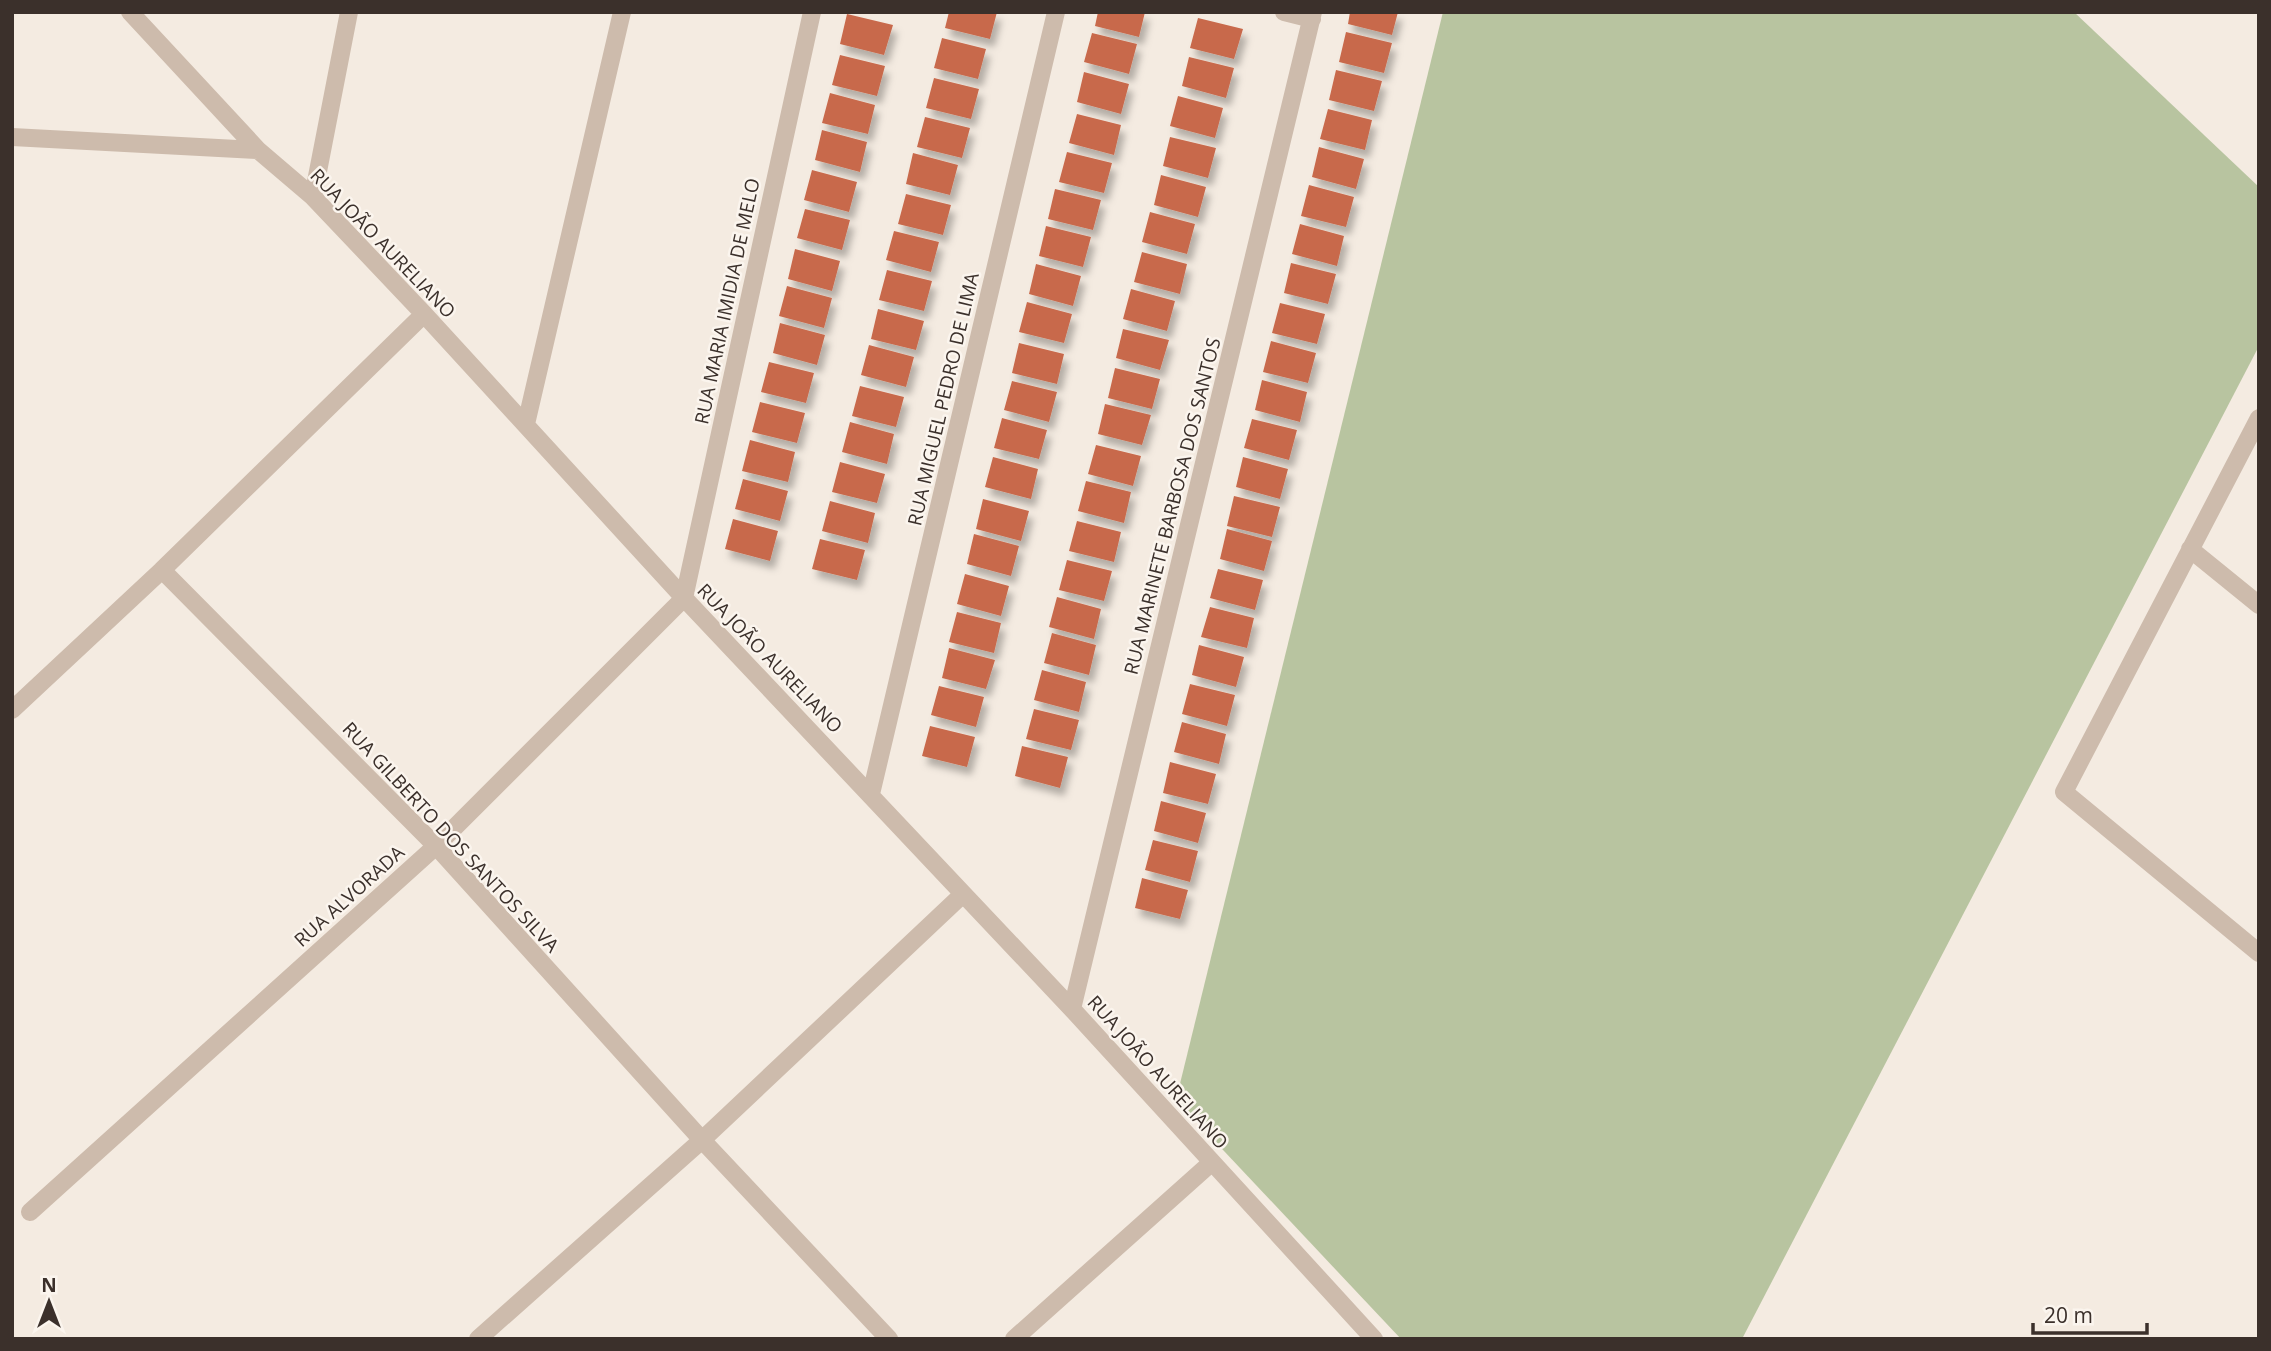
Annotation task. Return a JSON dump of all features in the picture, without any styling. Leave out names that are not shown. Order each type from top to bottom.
[{"type":"street","name":"RUA JOÃO AURELIANO","points":[[130,12],[258,150],[313,197],[424,314],[684,598],[1072,1009],[1374,1339]]},
{"type":"street","points":[[313,197],[349,12]]},
{"type":"street","points":[[526,424],[622,12]]},
{"type":"street","name":"RUA MARIA IMIDIA DE MELO","points":[[684,598],[812,12]]},
{"type":"street","name":"RUA MIGUEL PEDRO DE LIMA","points":[[871,794],[1056,12]]},
{"type":"street","points":[[1284,12],[1312,15]]},
{"type":"street","name":"RUA MARINETE BARBOSA DOS SANTOS","points":[[1072,1009],[1312,15]]},
{"type":"street","points":[[12,137],[258,150]]},
{"type":"street","points":[[12,710],[162,570],[424,314]]},
{"type":"street","points":[[2259,418],[2064,792],[2259,953]]},
{"type":"street","points":[[2190,549],[2259,604]]},
{"type":"street","name":"RUA GILBERTO DOS SANTOS SILVA","points":[[162,570],[436,846],[702,1140],[889,1339]]},
{"type":"street","name":"RUA ALVORADA","points":[[30,1212],[436,846],[684,598]]},
{"type":"street","points":[[478,1339],[702,1140],[962,895]]},
{"type":"street","points":[[1014,1339],[1211,1163]]},
{"type":"green space","points":[[1443,12],[2074,12],[2259,187],[2259,346],[1742,1339],[1401,1339],[1176,1100]]},
{"type":"building","points":[[949,12],[997,12],[990,39],[945,28]]},
{"type":"building","points":[[1098,12],[1145,12],[1139,37],[1095,26]]},
{"type":"building","points":[[1350,12],[1398,12],[1392,35],[1348,24]]},
{"type":"building","points":[[847,14],[893,25],[884,55],[840,44]]},
{"type":"building","points":[[1198,18],[1243,29],[1234,59],[1190,48]]},
{"type":"building","points":[[1346,32],[1392,43],[1384,73],[1339,62]]},
{"type":"building","points":[[1092,33],[1137,44],[1129,74],[1084,62]]},
{"type":"building","points":[[942,38],[986,49],[978,79],[934,68]]},
{"type":"building","points":[[840,55],[885,66],[877,96],[832,85]]},
{"type":"building","points":[[1189,57],[1234,68],[1226,98],[1182,86]]},
{"type":"building","points":[[1336,70],[1382,81],[1374,111],[1329,100]]},
{"type":"building","points":[[1084,72],[1129,84],[1121,114],[1077,102]]},
{"type":"building","points":[[934,78],[979,89],[971,119],[926,108]]},
{"type":"building","points":[[830,93],[875,105],[868,134],[822,123]]},
{"type":"building","points":[[1178,96],[1223,108],[1215,138],[1170,126]]},
{"type":"building","points":[[1328,109],[1372,120],[1365,150],[1320,139]]},
{"type":"building","points":[[1077,114],[1121,125],[1114,155],[1069,143]]},
{"type":"building","points":[[925,117],[970,128],[962,158],[917,147]]},
{"type":"building","points":[[822,130],[867,142],[860,172],[815,160]]},
{"type":"building","points":[[1170,137],[1216,148],[1208,178],[1163,166]]},
{"type":"building","points":[[1319,147],[1364,159],[1356,189],[1312,177]]},
{"type":"building","points":[[1067,152],[1112,163],[1104,193],[1059,182]]},
{"type":"building","points":[[913,153],[958,165],[950,195],[906,184]]},
{"type":"building","points":[[812,170],[857,182],[849,212],[804,200]]},
{"type":"building","points":[[1161,175],[1206,187],[1198,217],[1154,205]]},
{"type":"building","points":[[1309,185],[1354,197],[1346,227],[1301,216]]},
{"type":"building","points":[[1055,189],[1101,200],[1093,230],[1048,219]]},
{"type":"building","points":[[906,194],[951,205],[943,235],[898,224]]},
{"type":"building","points":[[805,209],[850,220],[842,250],[797,238]]},
{"type":"building","points":[[1150,212],[1195,224],[1187,254],[1142,242]]},
{"type":"building","points":[[1300,224],[1344,236],[1337,266],[1292,254]]},
{"type":"building","points":[[1046,226],[1091,237],[1083,267],[1039,256]]},
{"type":"building","points":[[894,231],[939,242],[931,272],[886,260]]},
{"type":"building","points":[[795,249],[840,261],[832,291],[788,279]]},
{"type":"building","points":[[1142,252],[1187,264],[1180,294],[1134,282]]},
{"type":"building","points":[[1291,263],[1336,274],[1328,304],[1284,293]]},
{"type":"building","points":[[1036,264],[1081,276],[1073,306],[1029,294]]},
{"type":"building","points":[[887,270],[932,281],[924,311],[879,300]]},
{"type":"building","points":[[787,286],[832,298],[824,328],[779,316]]},
{"type":"building","points":[[1131,289],[1175,301],[1167,331],[1123,319]]},
{"type":"building","points":[[1027,302],[1072,314],[1064,343],[1019,332]]},
{"type":"building","points":[[1280,303],[1325,314],[1317,344],[1272,333]]},
{"type":"building","points":[[878,309],[924,321],[916,350],[871,339]]},
{"type":"building","points":[[780,323],[825,335],[817,365],[773,353]]},
{"type":"building","points":[[1123,329],[1169,340],[1160,370],[1116,358]]},
{"type":"building","points":[[1271,341],[1316,353],[1308,383],[1263,372]]},
{"type":"building","points":[[1019,343],[1064,354],[1057,384],[1012,373]]},
{"type":"building","points":[[869,345],[914,357],[906,387],[861,375]]},
{"type":"building","points":[[769,362],[814,373],[806,403],[761,392]]},
{"type":"building","points":[[1115,368],[1160,379],[1152,409],[1108,398]]},
{"type":"building","points":[[1262,380],[1307,392],[1300,422],[1255,410]]},
{"type":"building","points":[[1012,381],[1057,392],[1049,422],[1004,410]]},
{"type":"building","points":[[860,386],[904,397],[896,427],[852,416]]},
{"type":"building","points":[[760,402],[805,413],[797,443],[752,432]]},
{"type":"building","points":[[1105,404],[1151,415],[1142,445],[1098,434]]},
{"type":"building","points":[[1002,418],[1047,430],[1039,459],[994,448]]},
{"type":"building","points":[[1252,419],[1297,430],[1289,460],[1244,448]]},
{"type":"building","points":[[850,422],[894,434],[887,464],[842,452]]},
{"type":"building","points":[[750,440],[795,452],[788,482],[742,471]]},
{"type":"building","points":[[1096,445],[1141,456],[1133,486],[1088,474]]},
{"type":"building","points":[[993,457],[1038,469],[1031,499],[985,487]]},
{"type":"building","points":[[1243,457],[1288,469],[1280,499],[1236,487]]},
{"type":"building","points":[[840,462],[885,474],[877,503],[832,492]]},
{"type":"building","points":[[743,479],[788,491],[780,521],[735,509]]},
{"type":"building","points":[[1086,481],[1131,492],[1124,523],[1078,511]]},
{"type":"building","points":[[1234,496],[1280,507],[1272,537],[1227,526]]},
{"type":"building","points":[[983,499],[1029,511],[1021,541],[976,529]]},
{"type":"building","points":[[830,501],[875,513],[868,543],[822,531]]},
{"type":"building","points":[[733,519],[778,531],[770,561],[725,549]]},
{"type":"building","points":[[1077,521],[1121,532],[1114,562],[1069,551]]},
{"type":"building","points":[[1227,529],[1272,541],[1264,571],[1220,559]]},
{"type":"building","points":[[974,534],[1019,546],[1011,576],[967,564]]},
{"type":"building","points":[[820,539],[865,550],[857,580],[812,569]]},
{"type":"building","points":[[1067,560],[1112,571],[1104,601],[1059,590]]},
{"type":"building","points":[[1218,569],[1263,580],[1255,610],[1210,598]]},
{"type":"building","points":[[965,574],[1009,586],[1001,616],[957,604]]},
{"type":"building","points":[[1057,597],[1101,609],[1094,639],[1049,627]]},
{"type":"building","points":[[1210,607],[1254,618],[1247,648],[1201,637]]},
{"type":"building","points":[[957,612],[1001,623],[994,653],[949,642]]},
{"type":"building","points":[[1052,633],[1096,645],[1089,675],[1044,663]]},
{"type":"building","points":[[1199,645],[1244,657],[1236,687],[1192,675]]},
{"type":"building","points":[[949,648],[995,660],[986,689],[942,678]]},
{"type":"building","points":[[1042,670],[1086,682],[1079,712],[1034,700]]},
{"type":"building","points":[[1190,684],[1235,695],[1227,726],[1182,714]]},
{"type":"building","points":[[939,686],[984,697],[976,727],[931,715]]},
{"type":"building","points":[[1034,709],[1079,720],[1071,750],[1026,739]]},
{"type":"building","points":[[1182,722],[1226,734],[1219,764],[1174,752]]},
{"type":"building","points":[[930,726],[975,737],[967,767],[922,756]]},
{"type":"building","points":[[1022,746],[1068,757],[1060,788],[1015,776]]},
{"type":"building","points":[[1170,762],[1216,774],[1208,804],[1163,793]]},
{"type":"building","points":[[1161,801],[1206,813],[1198,843],[1154,831]]},
{"type":"building","points":[[1153,840],[1198,851],[1190,882],[1145,870]]},
{"type":"building","points":[[1142,878],[1188,890],[1180,919],[1135,908]]}]
